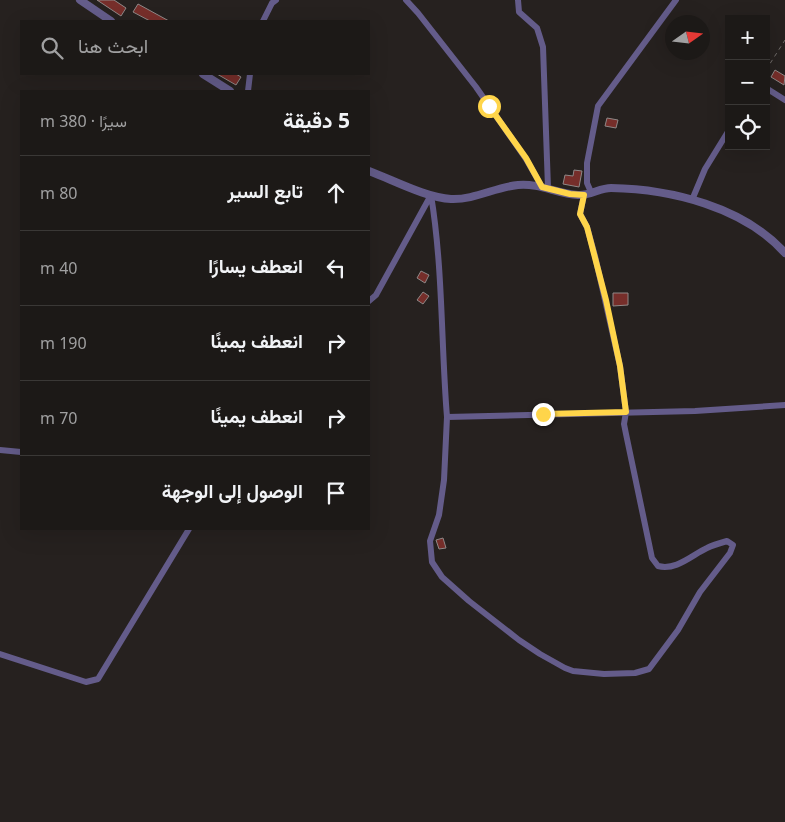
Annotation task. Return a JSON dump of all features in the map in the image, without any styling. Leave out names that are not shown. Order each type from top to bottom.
[{"type":"street","points":[[80,0],[110,20]]},
{"type":"street","points":[[264,20],[276,0]]},
{"type":"street","points":[[406,0],[476,87],[545,187]]},
{"type":"street","points":[[518,0],[519,12],[537,28],[543,47],[545,187]]},
{"type":"street","points":[[431,195],[441,301],[443,373],[447,417],[444,480],[430,547],[432,562],[446,581],[469,601],[519,640],[557,664],[573,671],[618,674],[635,673],[649,669],[678,630],[700,592],[730,553],[733,545],[726,541],[717,544],[667,568],[658,566],[655,562],[650,550],[628,448],[624,424],[626,412],[620,366],[606,300],[587,227],[580,214],[588,194],[587,163],[598,106],[676,0]]},
{"type":"street","points":[[205,75],[228,90]]},
{"type":"street","points":[[248,90],[250,75]]},
{"type":"street","points":[[770,91],[785,100]]},
{"type":"street","points":[[692,200],[705,169],[725,136]]},
{"type":"street","points":[[370,171],[431,195],[458,199],[518,185],[534,184],[570,194],[588,194],[612,188],[663,193],[708,204],[758,228],[785,253]]},
{"type":"street","points":[[370,300],[376,295],[431,195]]},
{"type":"street","points":[[447,417],[695,411],[785,405]]},
{"type":"street","points":[[0,450],[20,452]]},
{"type":"street","points":[[0,654],[86,682],[98,679],[188,530]]},
{"type":"path","points":[[770,64],[785,40]]},
{"type":"building","points":[[97,0],[114,0],[126,8],[121,16]]},
{"type":"building","points":[[138,4],[167,20],[148,20],[133,12]]},
{"type":"building","points":[[775,70],[785,76],[784,85],[771,77]]},
{"type":"building","points":[[219,75],[238,75],[241,77],[236,85]]},
{"type":"building","points":[[607,118],[618,120],[616,128],[605,126]]},
{"type":"building","points":[[574,170],[582,171],[579,187],[563,184],[565,175],[573,176]]},
{"type":"building","points":[[421,271],[429,275],[425,283],[417,278]]},
{"type":"building","points":[[423,292],[429,296],[423,304],[417,300]]},
{"type":"building","points":[[613,293],[628,293],[628,305],[613,306]]},
{"type":"building","points":[[443,538],[446,548],[439,549],[436,540]]},
{"type":"route","points":[[489,106],[526,158],[542,187],[579,196],[584,195],[580,214],[587,227],[595,256],[620,366],[626,412],[543,414]]}]
